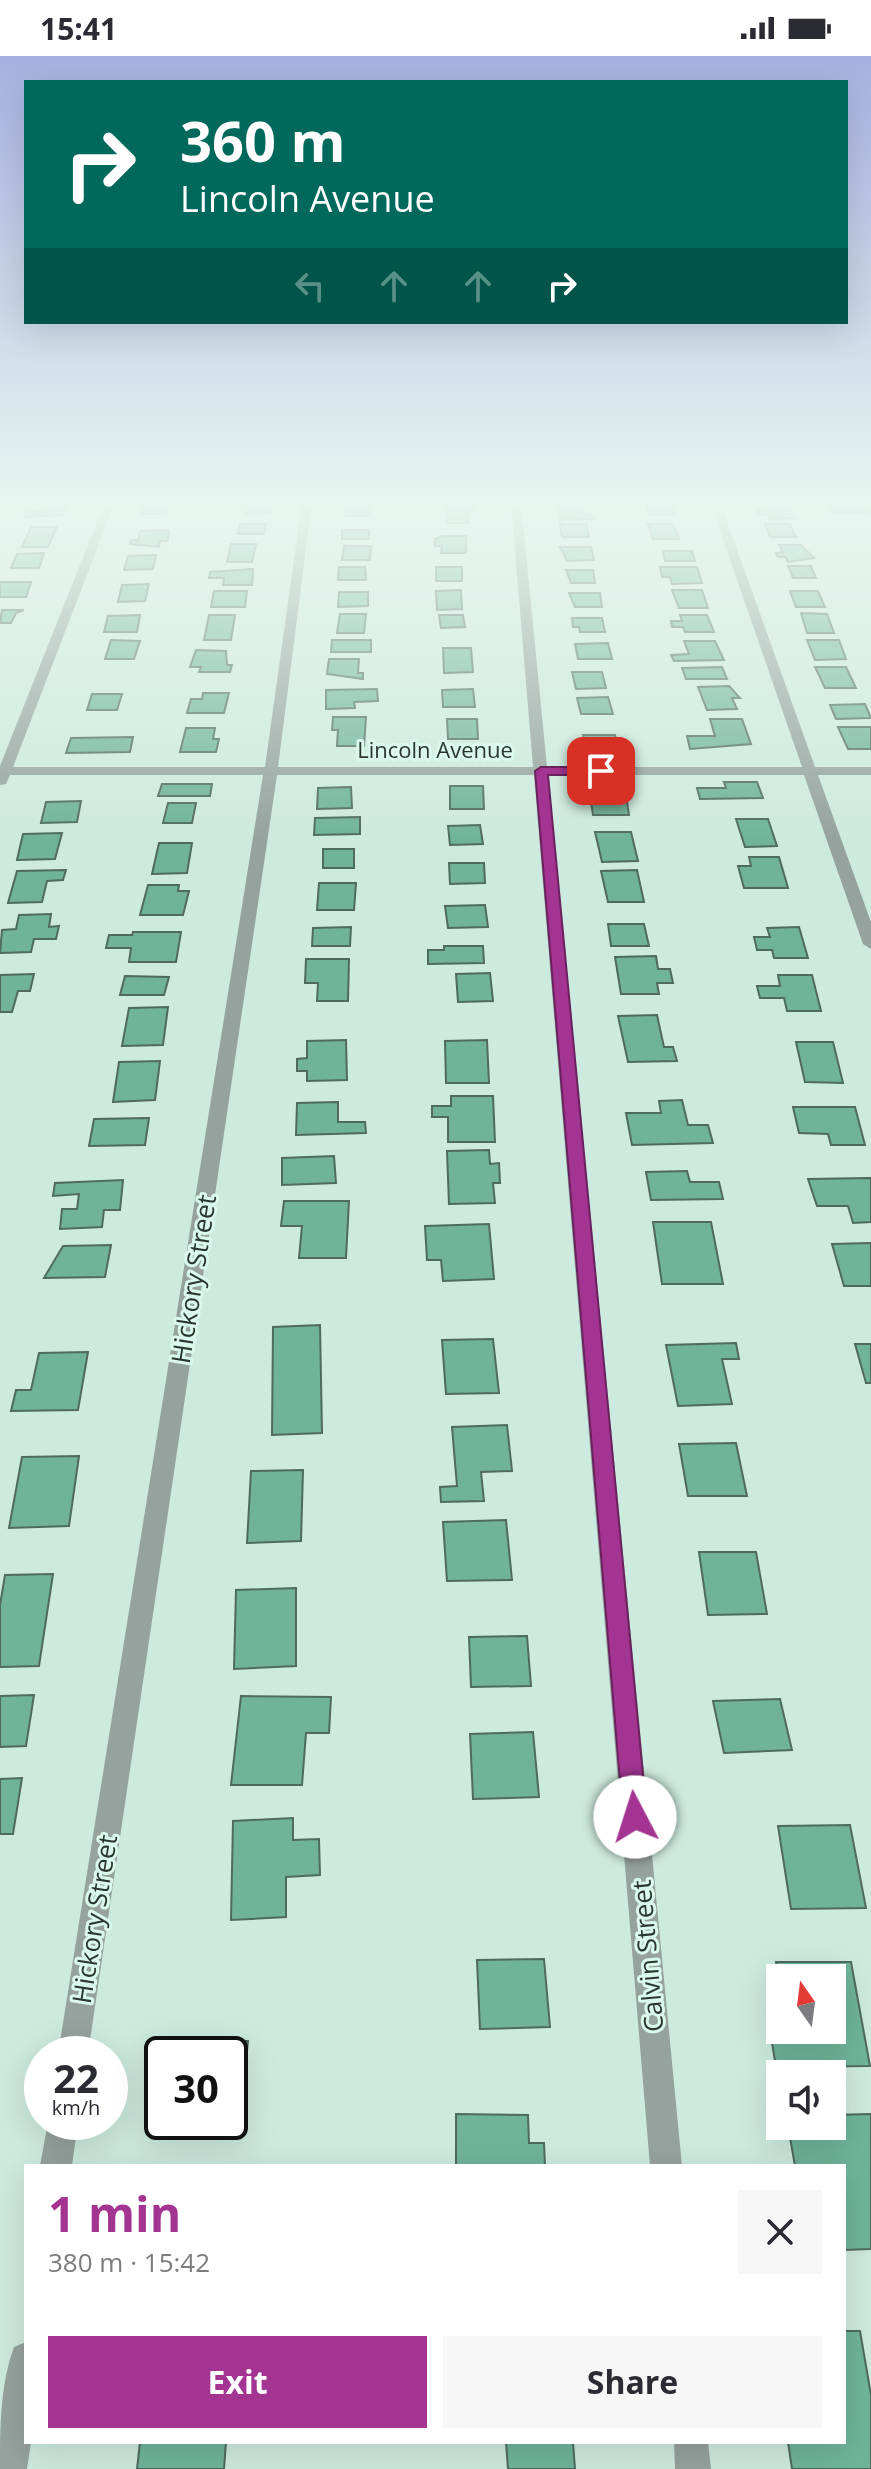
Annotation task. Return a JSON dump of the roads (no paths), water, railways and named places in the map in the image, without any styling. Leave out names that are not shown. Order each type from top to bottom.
[{"type":"street","points":[[2,776],[66,615]]},
{"type":"street","name":"Hickory Street","points":[[76,2036],[271,771],[292,615]]},
{"type":"street","name":"Calvin Street","points":[[526,615],[666,2164]]},
{"type":"street","points":[[755,615],[871,944]]},
{"type":"street","name":"Lincoln Avenue","points":[[2,776],[271,771],[871,771]]},
{"type":"street","points":[[56,2164],[60,2140]]},
{"type":"street","points":[[9,2469],[24,2372]]},
{"type":"street","points":[[691,2444],[693,2469]]}]
